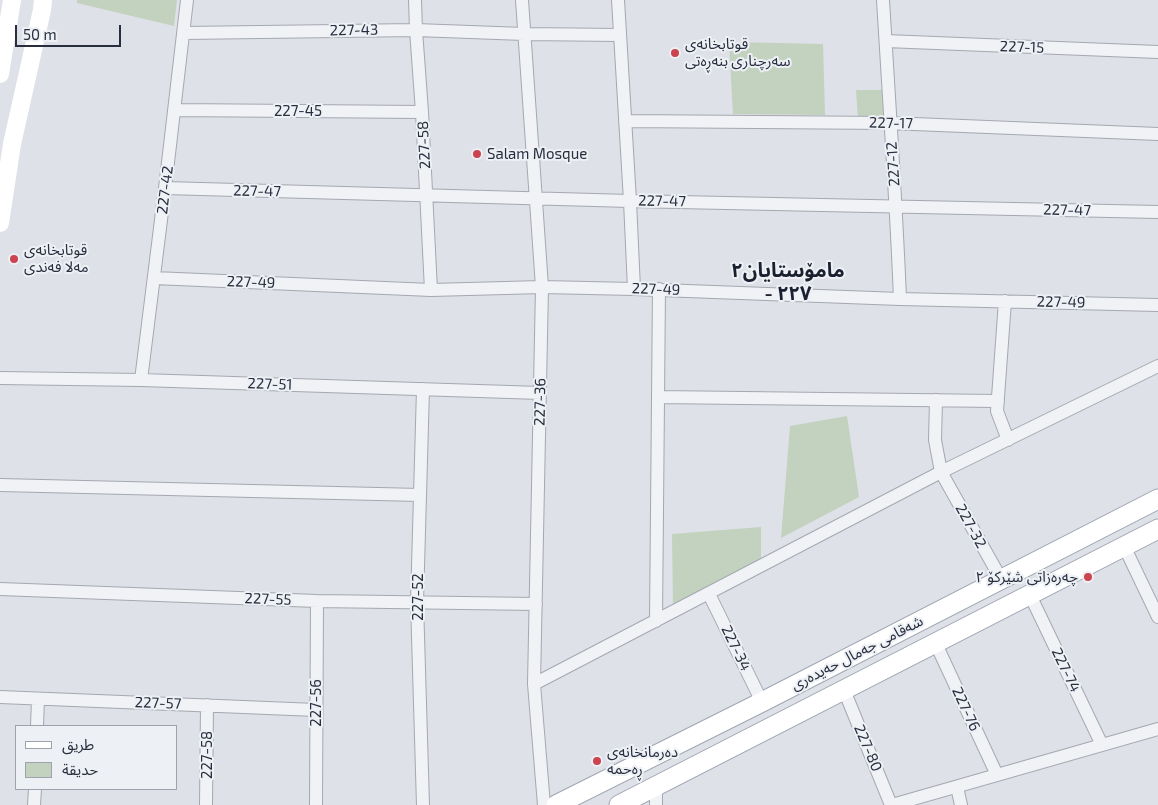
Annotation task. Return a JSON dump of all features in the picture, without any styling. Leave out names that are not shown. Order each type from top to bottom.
[{"type":"main road","points":[[0,223],[6,142],[42,10],[43,0]]},
{"type":"main road","points":[[0,74],[8,1]]},
{"type":"main road","name":"شەقامی جەمال حەیدەری","points":[[556,805],[762,702],[1158,499]]},
{"type":"main road","name":"شەقامی جەمال حەیدەری","points":[[619,805],[1158,529]]},
{"type":"main road","points":[[1067,546],[1079,570]]},
{"type":"street","name":"227-42","points":[[141,380],[187,0]]},
{"type":"street","name":"227-58","points":[[415,0],[431,290]]},
{"type":"street","name":"227-36","points":[[522,0],[542,287],[534,684],[544,805]]},
{"type":"street","points":[[618,0],[634,288]]},
{"type":"street","name":"227-12","points":[[883,0],[900,299]]},
{"type":"street","name":"227-43","points":[[183,33],[416,30],[620,35]]},
{"type":"street","name":"227-15","points":[[886,42],[1158,52]]},
{"type":"street","name":"227-45","points":[[174,110],[422,112]]},
{"type":"street","name":"227-17","points":[[625,121],[890,123],[1158,134]]},
{"type":"street","name":"227-47","points":[[165,188],[630,201],[1158,212]]},
{"type":"street","name":"227-49","points":[[154,278],[431,290],[542,287],[634,288],[900,299],[1158,305]]},
{"type":"street","points":[[656,621],[659,289]]},
{"type":"street","points":[[1005,301],[997,411],[1008,440]]},
{"type":"street","points":[[534,684],[941,472],[1158,366]]},
{"type":"street","name":"227-51","points":[[0,378],[141,380],[540,393]]},
{"type":"street","name":"227-52","points":[[423,389],[417,602],[423,805]]},
{"type":"street","points":[[658,397],[998,402]]},
{"type":"street","name":"227-32","points":[[936,400],[935,440],[941,472],[1001,579]]},
{"type":"street","points":[[0,485],[420,495]]},
{"type":"street","points":[[1124,546],[1158,617]]},
{"type":"street","name":"227-55","points":[[0,589],[317,601],[536,604]]},
{"type":"street","name":"227-34","points":[[709,594],[762,702]]},
{"type":"street","name":"227-74","points":[[1030,595],[1102,745]]},
{"type":"street","name":"227-56","points":[[316,805],[317,601]]},
{"type":"street","name":"227-76","points":[[936,644],[997,775]]},
{"type":"street","name":"227-80","points":[[844,690],[892,805]]},
{"type":"street","name":"227-57","points":[[0,697],[316,710]]},
{"type":"street","points":[[37,725],[38,699]]},
{"type":"street","name":"227-58","points":[[206,805],[207,705]]},
{"type":"street","points":[[892,805],[1158,729]]},
{"type":"street","points":[[656,785],[656,805]]},
{"type":"street","points":[[957,787],[961,805]]},
{"type":"street","points":[[34,805],[35,790]]},
{"type":"green space","points":[[77,0],[177,0],[174,26],[77,3]]},
{"type":"green space","points":[[729,42],[823,44],[825,115],[733,114]]},
{"type":"green space","points":[[856,90],[882,90],[884,117],[858,120]]},
{"type":"green space","points":[[847,416],[859,497],[781,538],[790,426]]},
{"type":"green space","points":[[761,527],[761,563],[673,607],[672,534]]},
{"type":"place","name":"قوتابخانەی سەرچناری بنەڕەتی","points":[[675,53]]},
{"type":"place","name":"Salam Mosque","points":[[477,154]]},
{"type":"place","name":"قوتابخانەی مەلا فەندی","points":[[14,259]]},
{"type":"place","name":"چەرەزاتی شێرکۆ ٢","points":[[1088,577]]},
{"type":"place","name":"دەرمانخانەی ڕەحمە","points":[[597,761]]},
{"type":"district","name":"مامۆستایان٢ - ٢٢٧","points":[[788,282]]}]
